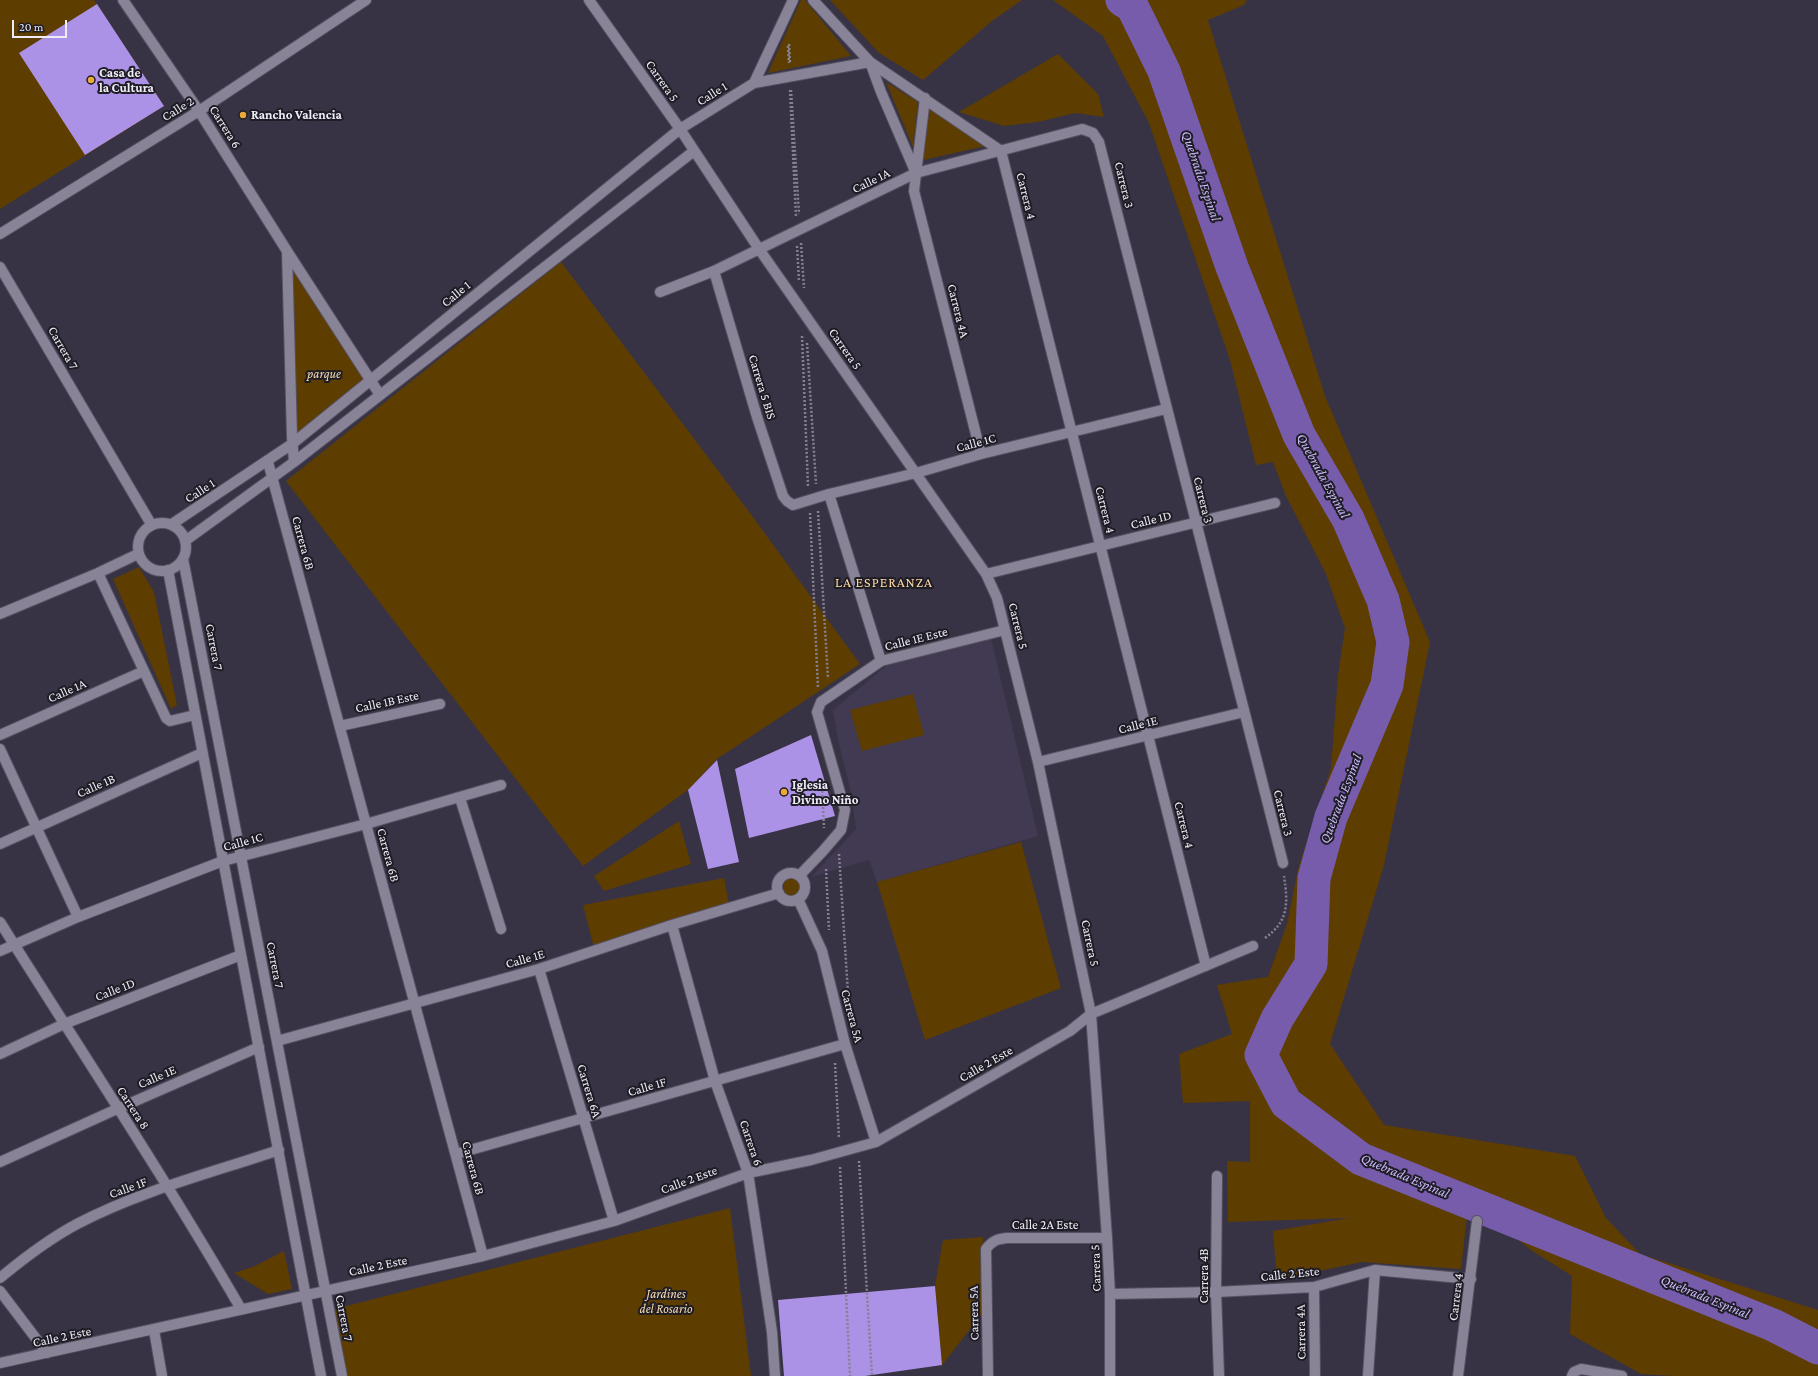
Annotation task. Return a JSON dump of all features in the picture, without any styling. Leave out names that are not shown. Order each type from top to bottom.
[{"type":"street","name":"Carrera 6","points":[[123,0],[199,111],[287,251],[372,379],[380,394]]},
{"type":"street","name":"Calle 2","points":[[0,234],[199,111],[366,0]]},
{"type":"street","name":"Carrera 5","points":[[589,0],[680,129],[759,249],[986,574],[997,598],[1038,762],[1092,1014],[1110,1294],[1110,1376]]},
{"type":"street","points":[[754,83],[793,0]]},
{"type":"street","points":[[813,0],[870,62],[1001,151]]},
{"type":"street","name":"Calle 1","points":[[172,524],[268,462],[292,444],[680,129],[754,83],[870,62]]},
{"type":"street","name":"Carrera 4A","points":[[870,62],[881,92],[916,173]]},
{"type":"street","name":"Carrera 4A","points":[[925,98],[914,190],[981,454]]},
{"type":"street","name":"Calle 1A","points":[[660,292],[714,271],[916,173],[1082,129],[1094,133],[1100,142]]},
{"type":"street","name":"Carrera 3","points":[[1100,142],[1166,409],[1283,863]]},
{"type":"street","points":[[186,541],[294,462],[694,151]]},
{"type":"street","name":"Carrera 4","points":[[1001,151],[1206,966]]},
{"type":"street","points":[[287,251],[292,444],[294,462]]},
{"type":"street","name":"Carrera 7","points":[[0,267],[151,524]]},
{"type":"street","name":"Carrera 5 BIS","points":[[714,271],[757,417],[783,496],[793,505]]},
{"type":"street","name":"Calle 1C","points":[[793,505],[829,494],[916,473],[981,454],[1166,409]]},
{"type":"street","name":"Carrera 6B","points":[[268,462],[483,1256]]},
{"type":"street","points":[[829,494],[881,661]]},
{"type":"street","name":"Calle 1D","points":[[986,574],[1275,503]]},
{"type":"street","points":[[162,522],[172,524],[181,531],[186,541],[186,550],[183,559],[176,566],[168,570],[159,571],[150,568],[143,562],[138,554],[138,542],[142,531],[151,524],[162,522]]},
{"type":"street","points":[[0,614],[98,573],[138,554]]},
{"type":"street","name":"Carrera 7","points":[[183,559],[342,1376]]},
{"type":"street","points":[[168,570],[322,1376]]},
{"type":"street","points":[[98,573],[168,720],[195,715]]},
{"type":"street","name":"Calle 1E Este","points":[[799,876],[841,830],[845,810],[817,712],[820,702],[881,661],[1005,630]]},
{"type":"street","name":"Calle 1A","points":[[0,735],[144,671]]},
{"type":"street","name":"Calle 1B Este","points":[[340,726],[440,704]]},
{"type":"street","name":"Calle 1E","points":[[1038,762],[1244,712]]},
{"type":"street","points":[[0,749],[78,917]]},
{"type":"street","name":"Calle 1B","points":[[0,844],[202,753]]},
{"type":"street","name":"Calle 1C","points":[[0,951],[78,917],[223,861],[366,824],[501,786]]},
{"type":"street","points":[[460,798],[501,929]]},
{"type":"street","points":[[790,873],[799,876],[802,879],[805,888],[804,892],[798,899],[789,901],[785,899],[779,894],[777,884],[782,876],[790,873]]},
{"type":"street","name":"Calle 1E","points":[[277,1041],[539,969],[672,925],[779,894]]},
{"type":"street","name":"Carrera 5A","points":[[798,899],[822,951],[845,1044],[876,1142]]},
{"type":"street","name":"Carrera 8","points":[[0,922],[117,1109],[169,1187],[241,1310]]},
{"type":"street","name":"Carrera 6","points":[[672,925],[715,1081],[748,1173],[772,1332],[775,1376]]},
{"type":"street","name":"Calle 2 Este","points":[[0,1363],[483,1256],[614,1221],[748,1173],[810,1160],[876,1142],[1070,1031],[1092,1014],[1253,946]]},
{"type":"street","name":"Calle 1D","points":[[0,1054],[64,1024],[241,955]]},
{"type":"street","name":"Carrera 6A","points":[[539,969],[614,1221]]},
{"type":"street","name":"Calle 1F","points":[[456,1154],[845,1044]]},
{"type":"street","name":"Calle 1E","points":[[0,1162],[259,1047]]},
{"type":"street","name":"Calle 1F","points":[[0,1278],[33,1251],[76,1225],[122,1203],[279,1150]]},
{"type":"street","name":"Carrera 4B","points":[[1217,1176],[1216,1292],[1219,1376]]},
{"type":"street","name":"Carrera 4","points":[[1458,1376],[1477,1221]]},
{"type":"street","name":"Calle 2A Este","points":[[986,1249],[998,1239],[1107,1238]]},
{"type":"street","name":"Carrera 5A","points":[[986,1249],[988,1376]]},
{"type":"street","points":[[1368,1376],[1375,1270]]},
{"type":"street","name":"Calle 2 Este","points":[[1110,1294],[1216,1292],[1314,1287],[1375,1270],[1471,1279]]},
{"type":"street","name":"Carrera 4A","points":[[1314,1287],[1315,1376]]},
{"type":"street","points":[[0,1291],[47,1353]]},
{"type":"street","points":[[154,1330],[162,1376]]},
{"type":"street","points":[[1572,1376],[1574,1372],[1582,1369],[1622,1376]]},
{"type":"path","points":[[1253,946],[1268,936],[1285,916],[1286,889],[1283,863]]},
{"type":"shaded area","points":[[990,634],[1038,836],[877,882],[869,860],[811,877],[856,829],[851,792],[838,740],[833,710],[891,662]]},
{"type":"green space","points":[[0,0],[94,0],[164,106],[0,209]]},
{"type":"green space","points":[[801,0],[805,0],[851,56],[768,73]]},
{"type":"green space","points":[[830,0],[1022,0],[992,21],[923,80],[879,53]]},
{"type":"green space","points":[[1053,0],[1247,0],[1244,5],[1208,20],[1325,396],[1430,642],[1384,865],[1330,1044],[1384,1125],[1575,1156],[1606,1218],[1640,1254],[1818,1310],[1818,1376],[1674,1376],[1641,1374],[1570,1334],[1572,1276],[1531,1250],[1485,1213],[1467,1215],[1461,1269],[1362,1262],[1277,1280],[1273,1231],[1349,1218],[1228,1222],[1227,1161],[1250,1162],[1250,1101],[1183,1103],[1179,1054],[1232,1034],[1217,985],[1268,977],[1287,924],[1298,869],[1331,768],[1338,676],[1345,628],[1326,574],[1286,496],[1273,462],[1256,465],[1230,360],[1149,123],[1103,36]]},
{"type":"green space","points":[[1058,54],[1098,94],[1104,117],[1075,113],[1038,122],[1004,126],[959,112]]},
{"type":"green space","points":[[886,82],[918,102],[913,147]]},
{"type":"green space","points":[[928,108],[986,146],[923,160]]},
{"type":"green space","points":[[561,262],[750,513],[860,664],[717,759],[688,790],[583,866],[286,481]]},
{"type":"green space","name":"parque","points":[[300,270],[365,382],[292,437],[293,272]]},
{"type":"green space","points":[[139,567],[154,592],[177,705],[171,709],[113,579]]},
{"type":"green space","points":[[913,694],[924,735],[862,751],[850,710]]},
{"type":"green space","points":[[679,821],[691,864],[604,891],[594,876]]},
{"type":"green space","points":[[1021,842],[1061,988],[925,1040],[877,882]]},
{"type":"green space","points":[[789,877],[797,877],[803,883],[803,891],[797,897],[789,897],[783,891],[783,883]]},
{"type":"green space","points":[[724,878],[729,904],[594,948],[583,905]]},
{"type":"green space","name":"Jardines del Rosario","points":[[730,1208],[751,1376],[345,1376],[331,1310]]},
{"type":"green space","points":[[983,1237],[981,1315],[942,1365],[935,1286],[943,1240]]},
{"type":"green space","points":[[284,1251],[292,1289],[268,1294],[234,1273],[255,1266]]},
{"type":"building","name":"Casa de la Cultura","points":[[97,4],[164,106],[85,155],[19,53]]},
{"type":"building","name":"Iglesia Divino Niño","points":[[811,735],[835,816],[749,838],[735,769]]},
{"type":"building","points":[[717,760],[739,862],[708,869],[688,790]]},
{"type":"building","points":[[935,1286],[942,1365],[865,1376],[784,1376],[778,1300]]},
{"type":"waterway","name":"Quebrada Espinal","points":[[1122,0],[1132,6],[1164,71],[1232,267],[1299,435],[1348,519],[1383,600],[1393,642],[1387,685],[1331,817],[1314,878],[1311,964],[1277,1019],[1261,1055],[1286,1103],[1361,1159],[1773,1325],[1818,1348]]},
{"type":"place","name":"Casa de la Cultura","points":[[91,80]]},
{"type":"place","name":"Rancho Valencia","points":[[243,115]]},
{"type":"place","name":"Iglesia Divino Niño","points":[[784,792]]},
{"type":"district","name":"LA ESPERANZA","points":[[884,583]]}]
